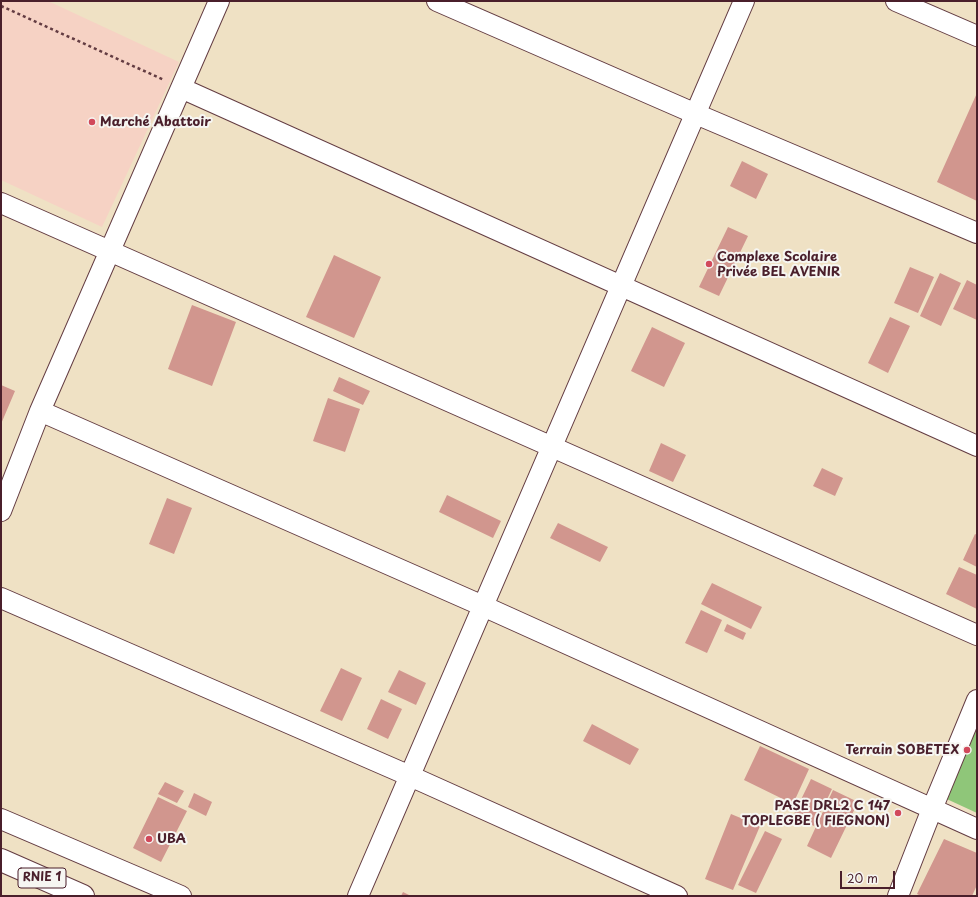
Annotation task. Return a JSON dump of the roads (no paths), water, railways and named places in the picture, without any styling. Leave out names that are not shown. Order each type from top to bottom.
[{"type":"highway","name":"RNIE 1","points":[[1,860],[83,896]]},
{"type":"street","points":[[1,511],[40,411],[219,1]]},
{"type":"street","points":[[437,1],[696,114],[977,233]]},
{"type":"street","points":[[358,896],[744,1]]},
{"type":"street","points":[[896,1],[977,36]]},
{"type":"street","points":[[181,88],[977,446]]},
{"type":"street","points":[[1,203],[977,635]]},
{"type":"street","points":[[40,411],[483,606],[977,828]]},
{"type":"street","points":[[1,598],[410,776],[676,896]]},
{"type":"street","points":[[898,896],[977,700]]},
{"type":"street","points":[[1,819],[181,896]]},
{"type":"place","name":"Marché Abattoir","points":[[92,122]]},
{"type":"place","name":"Complexe Scolaire Privée BEL AVENIR","points":[[709,264]]},
{"type":"place","name":"Terrain SOBETEX","points":[[967,750]]},
{"type":"place","name":"PASE DRL2 C 147 TOPLEGBE ( FIEGNON)","points":[[898,813]]},
{"type":"place","name":"UBA","points":[[149,839]]}]
